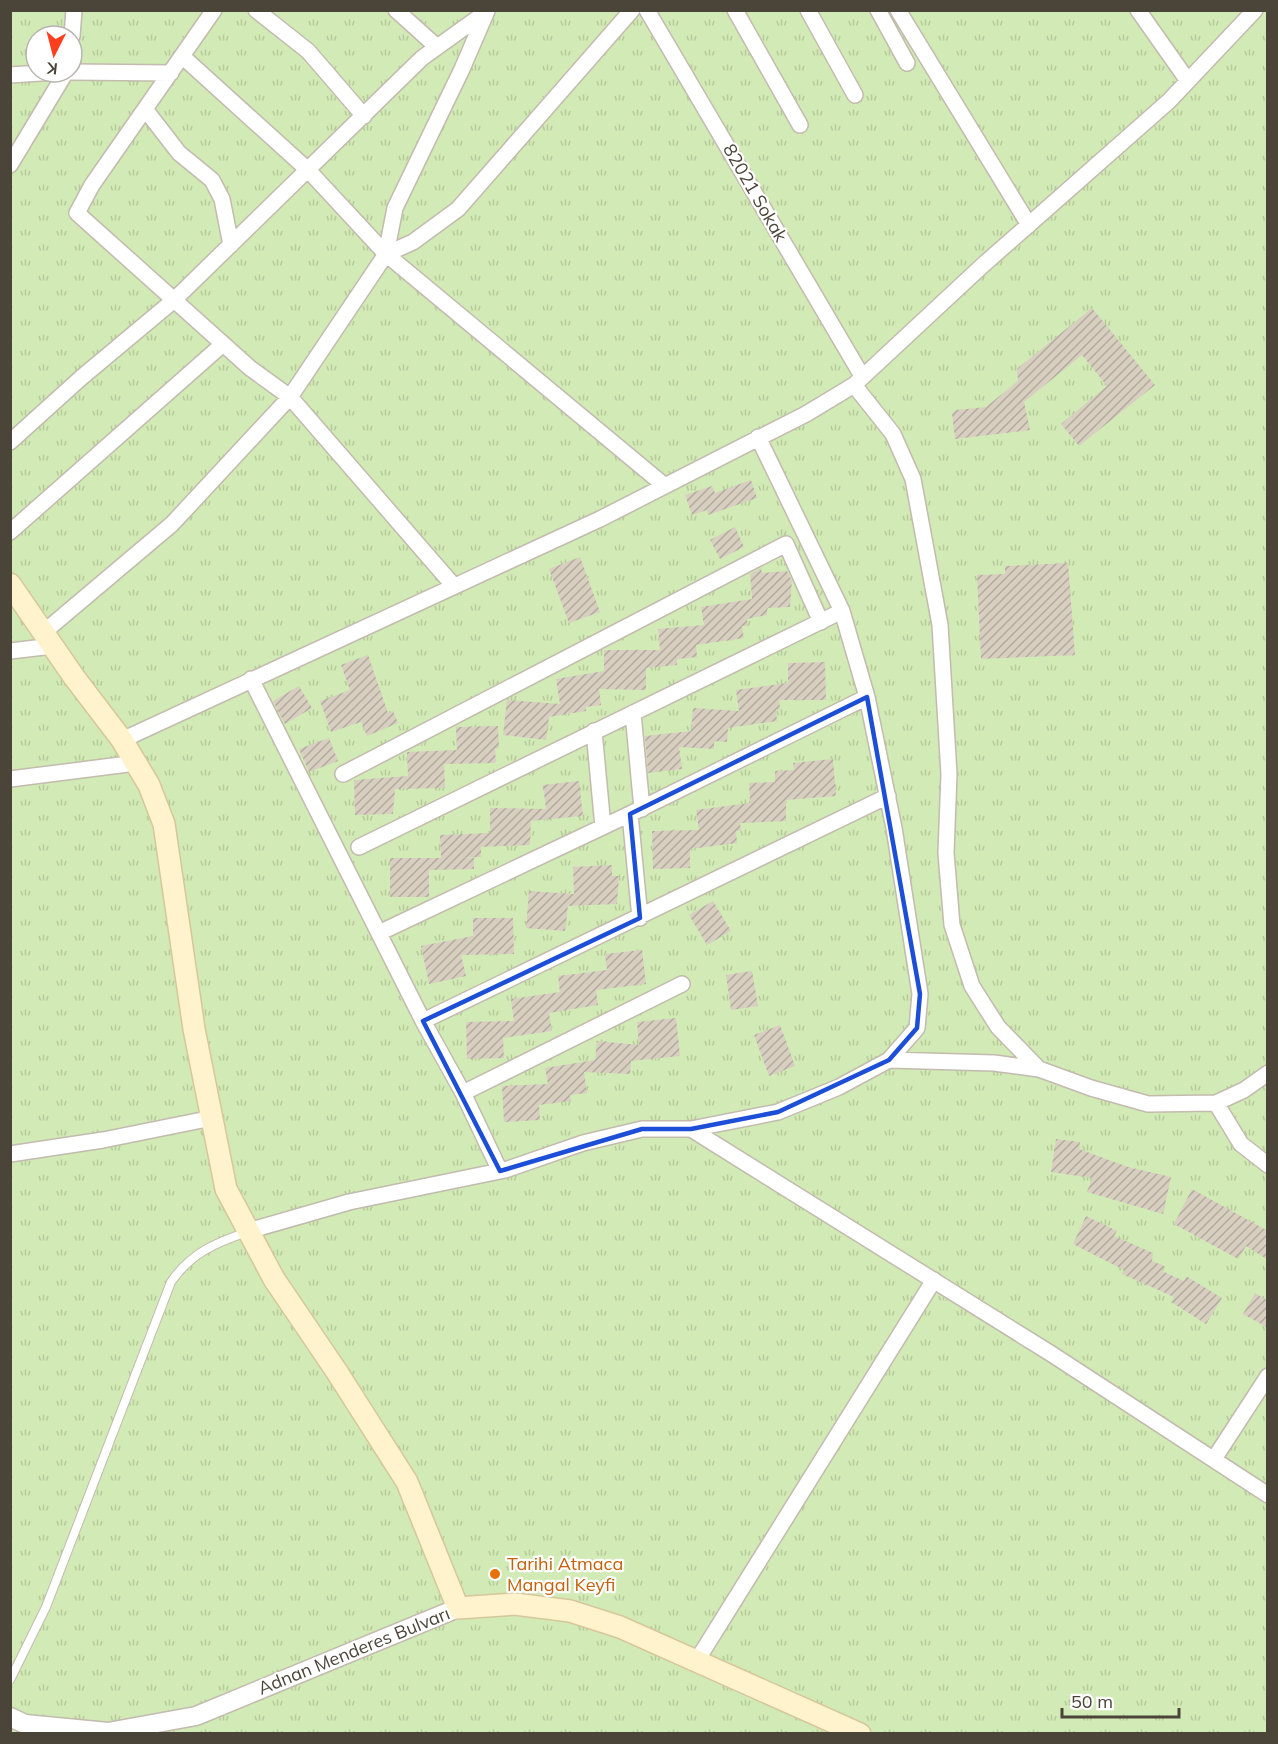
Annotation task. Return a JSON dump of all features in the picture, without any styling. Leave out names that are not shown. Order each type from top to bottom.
[{"type":"main road","points":[[10,584],[122,740],[150,785],[164,824],[180,939],[226,1189],[274,1279],[337,1372],[406,1482],[458,1608]]},
{"type":"main road","name":"Adnan Menderes Bulvarı","points":[[458,1608],[515,1604],[570,1611],[620,1627],[860,1734]]},
{"type":"street","points":[[214,10],[92,185],[77,213],[173,301],[290,397],[453,585]]},
{"type":"street","points":[[256,10],[308,51],[363,116]]},
{"type":"street","points":[[396,10],[436,47]]},
{"type":"street","points":[[386,254],[413,242],[458,208],[632,10]]},
{"type":"street","name":"82021 Sokak","points":[[647,10],[858,380],[893,434],[913,479],[940,625],[949,774],[946,853],[952,925],[972,986],[998,1027],[1039,1069]]},
{"type":"street","points":[[735,10],[800,125]]},
{"type":"street","points":[[808,10],[855,95]]},
{"type":"street","points":[[878,10],[907,63]]},
{"type":"street","points":[[898,10],[1029,225]]},
{"type":"street","points":[[1138,10],[1188,81]]},
{"type":"street","points":[[122,740],[600,519],[806,414],[858,380],[1188,81],[1255,10]]},
{"type":"street","points":[[10,442],[82,377],[173,301],[309,171],[422,58],[487,11]]},
{"type":"street","points":[[10,651],[48,639],[172,525],[290,397],[386,254],[396,208],[487,11]]},
{"type":"street","points":[[182,56],[309,171],[386,254],[665,486]]},
{"type":"street","points":[[84,72],[171,72]]},
{"type":"street","points":[[10,165],[59,84]]},
{"type":"street","points":[[145,109],[179,153],[212,180],[222,199],[231,245]]},
{"type":"street","points":[[10,532],[223,344]]},
{"type":"street","points":[[248,1231],[349,1202],[500,1170],[583,1143],[642,1128],[691,1129],[778,1112],[839,1087],[889,1060],[916,1028],[920,994],[888,796],[867,697],[842,611],[758,437]]},
{"type":"street","points":[[342,774],[786,544],[821,622]]},
{"type":"street","points":[[359,847],[842,611]]},
{"type":"street","points":[[251,680],[381,932],[423,1021],[463,1093],[500,1170]]},
{"type":"street","points":[[381,932],[636,812],[867,697]]},
{"type":"street","points":[[633,713],[640,918]]},
{"type":"street","points":[[594,731],[603,827]]},
{"type":"street","points":[[10,779],[135,763]]},
{"type":"street","points":[[423,1021],[640,918],[888,796]]},
{"type":"street","points":[[463,1093],[682,984]]},
{"type":"street","points":[[889,1060],[994,1063],[1039,1069],[1091,1088],[1148,1104],[1215,1103],[1244,1090],[1268,1073]]},
{"type":"street","points":[[1215,1103],[1241,1144],[1268,1165]]},
{"type":"street","points":[[10,1154],[103,1140],[212,1118]]},
{"type":"street","points":[[691,1129],[934,1280],[1268,1495]]},
{"type":"street","points":[[696,1662],[934,1280]]},
{"type":"street","points":[[1214,1459],[1268,1376]]},
{"type":"street","name":"Adnan Menderes Bulvarı","points":[[10,1716],[25,1724],[108,1732],[196,1716],[458,1608]]},
{"type":"lane","points":[[10,1680],[46,1607],[171,1282],[185,1263],[203,1249],[248,1231]]},
{"type":"highlighted area","points":[[867,697],[920,994],[917,1028],[889,1060],[778,1112],[691,1129],[642,1129],[500,1171],[423,1021],[640,918],[630,814]]},
{"type":"green space","points":[[11,11],[1267,11],[1267,1733],[11,1734]]},
{"type":"building","points":[[1092,308],[1155,385],[1079,446],[1061,424],[1107,386],[1082,355],[1024,402],[1030,430],[955,439],[952,414],[956,410],[986,407],[1018,381],[1017,369]]},
{"type":"building","points":[[751,480],[757,498],[708,515],[707,510],[692,515],[685,495],[712,486],[715,493]]},
{"type":"building","points":[[735,527],[744,547],[720,559],[710,540]]},
{"type":"building","points":[[580,557],[600,612],[569,623],[549,569]]},
{"type":"building","points":[[1068,563],[1075,655],[981,659],[977,575],[1005,574],[1005,566]]},
{"type":"building","points":[[761,568],[762,573],[787,571],[792,581],[790,607],[767,608],[767,615],[747,619],[748,626],[742,626],[744,638],[696,645],[697,657],[677,659],[677,665],[646,668],[646,690],[599,689],[601,705],[586,707],[586,711],[549,717],[546,740],[503,735],[507,700],[560,704],[556,679],[604,671],[604,650],[660,650],[658,629],[704,625],[701,607],[752,599],[750,574]]},
{"type":"building","points":[[368,655],[388,713],[393,711],[398,723],[367,736],[361,722],[331,732],[320,701],[350,690],[341,665]]},
{"type":"building","points":[[825,662],[826,700],[779,700],[780,709],[776,710],[777,721],[728,728],[727,742],[714,741],[714,749],[679,747],[682,769],[648,773],[645,736],[691,731],[693,708],[739,711],[736,690],[788,683],[788,663]]},
{"type":"building","points":[[299,686],[312,708],[285,724],[273,701]]},
{"type":"building","points":[[498,726],[499,748],[495,749],[496,763],[444,764],[445,788],[395,789],[393,814],[355,815],[354,780],[408,776],[407,752],[457,750],[456,727]]},
{"type":"building","points":[[329,738],[338,761],[309,772],[299,749]]},
{"type":"building","points":[[833,759],[836,796],[786,800],[786,821],[740,823],[741,831],[736,831],[737,843],[690,849],[690,868],[653,869],[652,831],[699,830],[696,810],[750,803],[749,783],[775,782],[775,771],[794,770],[793,763]]},
{"type":"building","points":[[579,781],[583,816],[531,821],[530,845],[481,847],[481,857],[460,858],[474,858],[474,869],[429,870],[429,897],[390,897],[390,858],[441,858],[440,835],[490,833],[490,808],[546,809],[543,785]]},
{"type":"building","points":[[612,865],[612,876],[619,876],[617,904],[568,906],[565,931],[526,928],[529,891],[574,894],[573,867]]},
{"type":"building","points":[[713,901],[731,931],[707,945],[689,915]]},
{"type":"building","points":[[473,918],[513,918],[514,954],[461,955],[466,976],[429,984],[421,946],[473,936]]},
{"type":"building","points":[[642,950],[646,984],[596,990],[598,1005],[549,1013],[552,1031],[503,1038],[504,1058],[467,1059],[466,1022],[514,1021],[511,999],[560,992],[558,976],[607,970],[605,954]]},
{"type":"building","points":[[752,971],[758,1006],[731,1010],[726,975]]},
{"type":"building","points":[[676,1018],[680,1056],[631,1061],[630,1074],[584,1072],[587,1093],[570,1095],[571,1101],[539,1105],[540,1120],[504,1122],[502,1086],[548,1084],[545,1068],[595,1060],[597,1041],[639,1045],[637,1022]]},
{"type":"building","points":[[780,1025],[795,1066],[769,1076],[754,1035]]},
{"type":"building","points":[[1056,1139],[1080,1142],[1079,1149],[1128,1167],[1171,1177],[1163,1214],[1087,1192],[1092,1178],[1051,1172]]},
{"type":"building","points":[[1192,1189],[1268,1231],[1268,1260],[1246,1246],[1238,1259],[1174,1224]]},
{"type":"building","points":[[1086,1216],[1117,1231],[1114,1236],[1153,1253],[1152,1261],[1164,1266],[1162,1271],[1184,1281],[1186,1276],[1222,1298],[1206,1324],[1171,1302],[1174,1297],[1122,1274],[1124,1270],[1073,1244]]},
{"type":"building","points":[[1255,1293],[1268,1301],[1268,1328],[1243,1314]]},
{"type":"place","name":"Tarihi Atmaca Mangal Keyfi","points":[[495,1574]]}]
